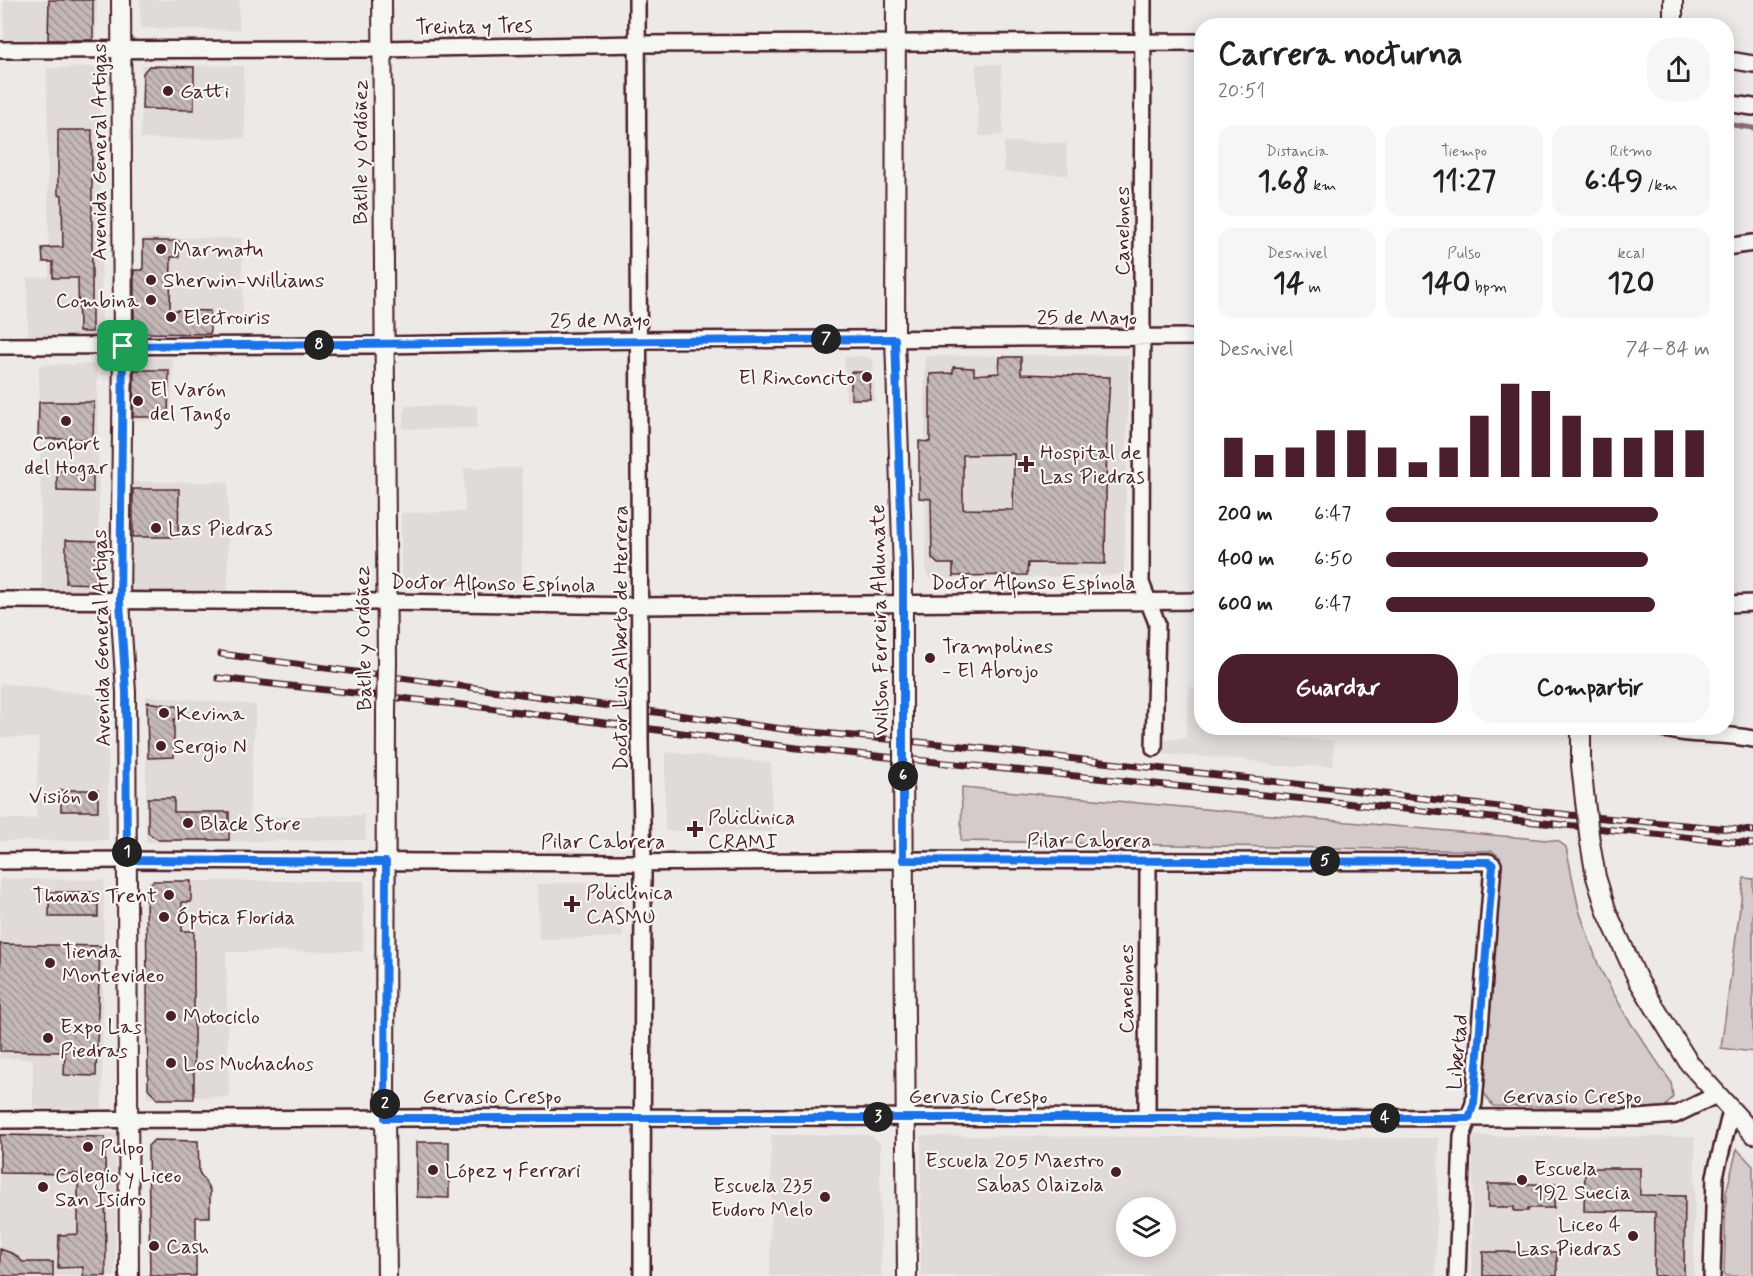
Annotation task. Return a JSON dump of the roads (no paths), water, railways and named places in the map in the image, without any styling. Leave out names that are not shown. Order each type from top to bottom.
[{"type":"street","name":"Avenida General Artigas","points":[[121,0],[123,346],[120,602],[126,692],[129,1276]]},
{"type":"street","name":"Batlle y Ordóñez","points":[[382,0],[387,663],[385,1118],[387,1276]]},
{"type":"street","name":"Doctor Luis Alberto de Herrera","points":[[637,0],[640,742],[643,862],[642,1276]]},
{"type":"street","name":"Wilson Ferreira Aldunate","points":[[896,0],[895,339],[903,572],[907,1276]]},
{"type":"street","name":"Canelones","points":[[1143,0],[1141,584],[1157,622],[1154,748]]},
{"type":"street","points":[[1673,0],[1673,18]]},
{"type":"street","name":"Treinta y Tres","points":[[0,50],[383,49],[897,42],[1194,42]]},
{"type":"street","points":[[1735,61],[1753,64]]},
{"type":"street","points":[[1734,104],[1753,107]]},
{"type":"street","points":[[1734,246],[1753,243]]},
{"type":"street","name":"25 de Mayo","points":[[0,346],[383,345],[640,340],[1194,337]]},
{"type":"street","name":"Doctor Alfonso Espínola","points":[[0,600],[640,606],[1194,601]]},
{"type":"street","points":[[1734,604],[1753,603]]},
{"type":"street","points":[[1581,735],[1581,765],[1596,877],[1607,912],[1625,954],[1666,1028],[1689,1063],[1753,1134]]},
{"type":"street","points":[[1730,735],[1753,739]]},
{"type":"street","name":"Pilar Cabrera","points":[[0,861],[1484,861],[1493,865]]},
{"type":"street","name":"Canelones","points":[[1147,1118],[1148,861]]},
{"type":"street","name":"Libertad","points":[[1457,1276],[1462,1136],[1474,1103],[1493,865]]},
{"type":"street","name":"Gervasio Crespo","points":[[0,1120],[643,1117],[1638,1118],[1675,1114],[1716,1095]]},
{"type":"street","points":[[1712,1276],[1714,1176],[1731,1111]]},
{"type":"waterway","points":[[1734,125],[1753,128]]},
{"type":"railway","points":[[221,654],[790,730],[961,746],[1570,815],[1753,831]]},
{"type":"railway","points":[[218,678],[473,706],[797,748],[1753,844]]},
{"type":"place","name":"Gatti","points":[[168,91]]},
{"type":"place","name":"Marmatu","points":[[161,249]]},
{"type":"place","name":"Sherwin-Williams","points":[[151,280]]},
{"type":"place","name":"Combina","points":[[151,300]]},
{"type":"place","name":"Electroiris","points":[[171,317]]},
{"type":"place","name":"El Rinconcito","points":[[867,377]]},
{"type":"place","name":"El Varón del Tango","points":[[138,401]]},
{"type":"place","name":"Confort del Hogar","points":[[66,421]]},
{"type":"place","name":"Hospital de Las Piedras","points":[[1026,464]]},
{"type":"place","name":"Las Piedras","points":[[156,528]]},
{"type":"place","name":"Trampolines - El Abrojo","points":[[930,658]]},
{"type":"place","name":"Kevina","points":[[164,713]]},
{"type":"place","name":"Sergio N","points":[[161,746]]},
{"type":"place","name":"Visión","points":[[93,796]]},
{"type":"place","name":"Black Store","points":[[188,823]]},
{"type":"place","name":"Policlinica CRAMI","points":[[695,829]]},
{"type":"place","name":"Thomas Trent","points":[[169,895]]},
{"type":"place","name":"Policlinica CASMU","points":[[572,904]]},
{"type":"place","name":"Óptica Florida","points":[[164,917]]},
{"type":"place","name":"Tienda Montevideo","points":[[50,963]]},
{"type":"place","name":"Motociclo","points":[[171,1016]]},
{"type":"place","name":"Expo Las Piedras","points":[[48,1038]]},
{"type":"place","name":"Los Muchachos","points":[[171,1063]]},
{"type":"place","name":"Pulpo","points":[[88,1147]]},
{"type":"place","name":"López y Ferrari","points":[[433,1170]]},
{"type":"place","name":"Escuela 205 Maestro Sabas Olaizola","points":[[1116,1172]]},
{"type":"place","name":"Escuela 192 Suecia","points":[[1522,1180]]},
{"type":"place","name":"Colegio y Liceo San Isidro","points":[[43,1187]]},
{"type":"place","name":"Escuela 235 Eudoro Melo","points":[[825,1197]]},
{"type":"place","name":"Liceo 4 Las Piedras","points":[[1633,1236]]},
{"type":"place","name":"Cash","points":[[154,1246]]}]
